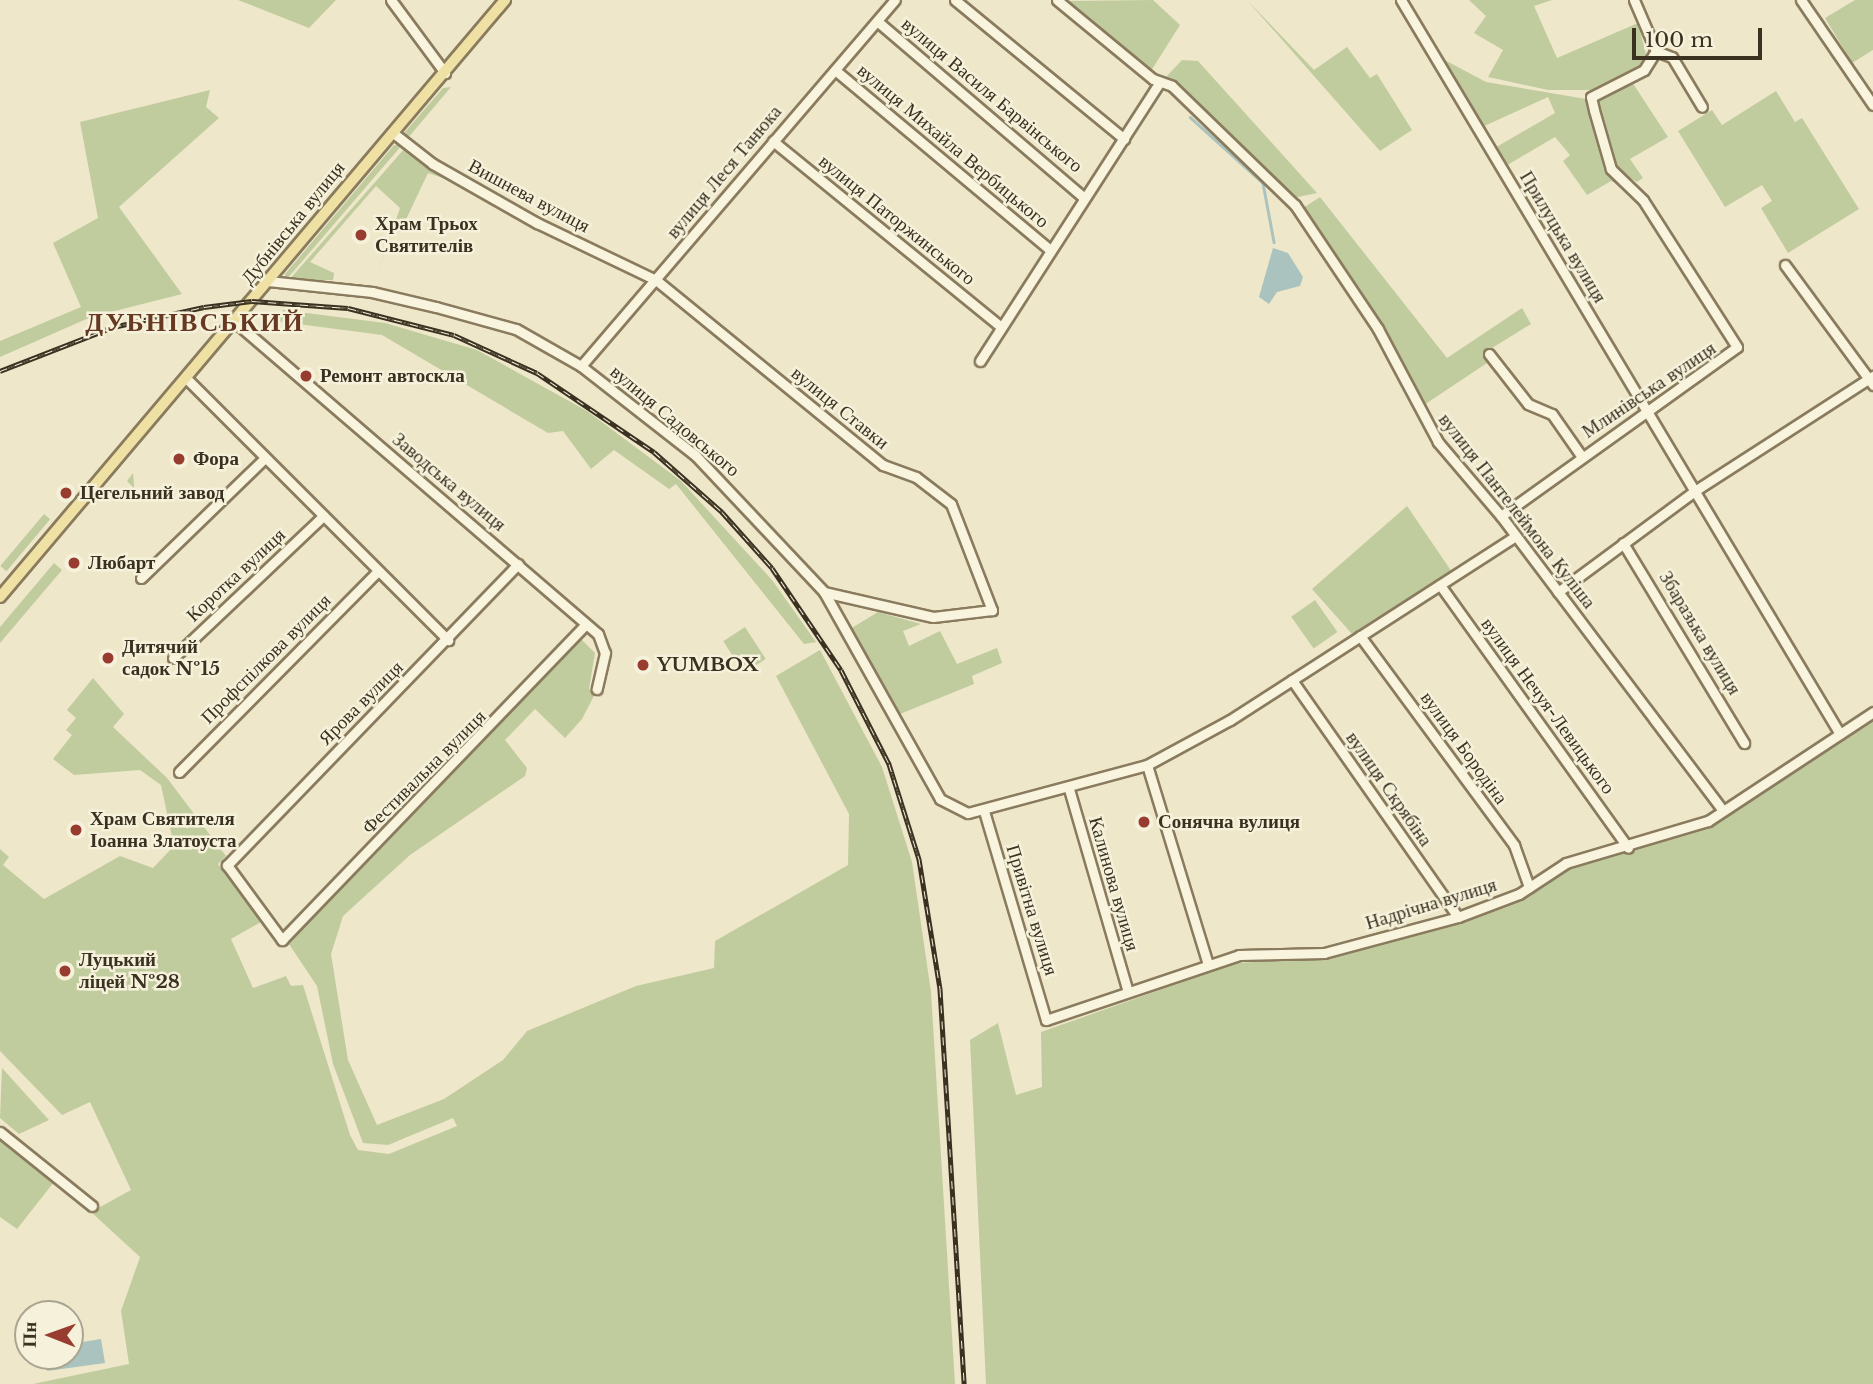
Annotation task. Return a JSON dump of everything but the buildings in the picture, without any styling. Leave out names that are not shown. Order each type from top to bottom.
[{"type":"main road","name":"Дубнівська вулиця","points":[[0,597],[505,0]]},
{"type":"street","points":[[390,0],[444,73]]},
{"type":"street","name":"вулиця Леся Танюка","points":[[581,366],[894,0]]},
{"type":"street","points":[[956,0],[1124,139]]},
{"type":"street","name":"вулиця Пантелеймона Куліша","points":[[1057,0],[1224,132],[1295,205],[1378,329],[1438,442],[1502,516],[1722,809]]},
{"type":"street","name":"Прилуцька вулиця","points":[[1401,0],[1840,734]]},
{"type":"street","points":[[1634,0],[1656,51],[1672,57],[1702,107]]},
{"type":"street","points":[[1801,0],[1873,105]]},
{"type":"street","name":"вулиця Василя Барвінського","points":[[877,21],[1083,197]]},
{"type":"street","name":"Млинівська вулиця","points":[[1502,516],[1582,457],[1734,353],[1738,340],[1643,200],[1611,169],[1591,97],[1644,70],[1656,51]]},
{"type":"street","name":"вулиця Михайла Вербицького","points":[[835,70],[1049,249]]},
{"type":"street","points":[[980,361],[1049,249],[1160,82]]},
{"type":"street","name":"Вишнева вулиця","points":[[392,132],[433,164],[526,216],[656,280]]},
{"type":"street","name":"вулиця Паторжинського","points":[[773,141],[1000,326]]},
{"type":"street","points":[[1558,592],[1696,490],[1872,380],[1785,265]]},
{"type":"street","name":"вулиця Ставки","points":[[656,280],[883,465],[915,477],[951,504],[992,610],[933,617],[824,592]]},
{"type":"street","name":"вулиця Садовського","points":[[268,281],[372,292],[436,307],[516,329],[581,366],[696,456],[824,592],[940,799],[952,808],[984,811]]},
{"type":"street","name":"Заводська вулиця","points":[[234,321],[586,624],[605,653],[597,689]]},
{"type":"street","points":[[1489,354],[1528,404],[1552,414],[1582,457]]},
{"type":"street","points":[[186,378],[448,640]]},
{"type":"street","points":[[141,578],[265,458]]},
{"type":"street","name":"Коротка вулиця","points":[[173,659],[323,516]]},
{"type":"street","points":[[984,811],[1147,765],[1292,680],[1515,536]]},
{"type":"street","name":"Збаразька вулиця","points":[[1623,542],[1744,743]]},
{"type":"street","name":"Ярова вулиця","points":[[227,865],[519,564]]},
{"type":"street","name":"Профспілкова вулиця","points":[[179,772],[378,571]]},
{"type":"street","name":"вулиця Нечуя-Левицького","points":[[1440,585],[1628,848]]},
{"type":"street","name":"Фестивальна вулиця","points":[[227,865],[282,940],[586,624]]},
{"type":"street","name":"вулиця Бородіна","points":[[1360,636],[1514,845],[1529,887]]},
{"type":"street","name":"вулиця Скрябіна","points":[[1292,680],[1458,917]]},
{"type":"street","name":"Надрічна вулиця","points":[[1046,1020],[1127,989],[1239,955],[1324,953],[1458,917],[1529,887],[1566,863],[1628,848],[1708,821],[1722,809],[1873,712]]},
{"type":"street","points":[[1147,765],[1208,964]]},
{"type":"street","name":"Калинова вулиця","points":[[1069,789],[1127,989]]},
{"type":"street","name":"Привітна вулиця","points":[[984,811],[1046,1020]]},
{"type":"street","points":[[0,1132],[92,1206]]},
{"type":"green space","points":[[238,0],[336,0],[309,28]]},
{"type":"green space","points":[[1153,0],[1180,25],[1151,71],[1067,1]]},
{"type":"green space","points":[[1247,0],[1314,70],[1347,47],[1370,78],[1377,74],[1412,130],[1380,151]]},
{"type":"green space","points":[[1469,0],[1552,0],[1534,6],[1557,58],[1638,23],[1648,62],[1596,90],[1548,90],[1488,77],[1503,50],[1474,33],[1486,16]]},
{"type":"green space","points":[[1855,0],[1873,0],[1873,50],[1852,63],[1825,18]]},
{"type":"green space","points":[[1439,57],[1486,82],[1586,99],[1609,170],[1625,189],[1611,181],[1587,195],[1563,161],[1570,155],[1555,137],[1504,167],[1493,149],[1555,113],[1548,97],[1480,128]]},
{"type":"green space","points":[[1182,60],[1198,61],[1317,193],[1293,198],[1166,77]]},
{"type":"green space","points":[[1632,82],[1668,137],[1630,159],[1643,178],[1637,182],[1614,168],[1596,103]]},
{"type":"green space","points":[[451,87],[407,139],[404,133],[443,88]]},
{"type":"green space","points":[[210,90],[206,107],[219,118],[119,207],[182,294],[91,317],[0,357],[0,341],[81,307],[53,243],[98,218],[80,122]]},
{"type":"green space","points":[[1776,91],[1795,122],[1802,118],[1859,209],[1788,253],[1761,208],[1772,201],[1762,185],[1725,207],[1678,131],[1712,110],[1722,125]]},
{"type":"green space","points":[[394,145],[402,145],[286,280],[285,274]]},
{"type":"green space","points":[[405,148],[455,182],[428,173],[400,232],[393,229],[375,279],[400,208],[376,186],[310,262],[334,273],[333,280],[289,280]]},
{"type":"green space","points":[[1320,197],[1447,358],[1522,308],[1531,324],[1484,353],[1490,361],[1424,405],[1429,415],[1300,210]]},
{"type":"green space","points":[[283,310],[385,323],[477,350],[587,411],[681,481],[772,580],[816,642],[804,644],[676,484],[669,489],[614,450],[591,469],[563,431],[548,433],[382,335],[275,321]]},
{"type":"green space","points":[[133,473],[135,497],[111,499],[133,487],[127,481]]},
{"type":"green space","points":[[1407,506],[1452,572],[1352,634],[1312,589]]},
{"type":"green space","points":[[44,514],[50,519],[6,571],[0,566]]},
{"type":"green space","points":[[54,563],[62,570],[0,643],[0,627]]},
{"type":"green space","points":[[1315,600],[1337,632],[1314,649],[1291,617]]},
{"type":"green space","points":[[878,612],[921,624],[903,631],[909,646],[940,631],[957,664],[997,648],[1002,663],[972,676],[974,684],[900,714],[850,629]]},
{"type":"green space","points":[[745,627],[766,659],[744,673],[723,641]]},
{"type":"green space","points":[[580,638],[595,653],[589,689],[595,694],[582,719],[565,738],[535,709],[505,740],[527,768],[525,776],[410,855],[343,916],[331,954],[348,1060],[377,1125],[444,1099],[503,1060],[527,1031],[636,986],[714,968],[715,941],[848,865],[849,814],[776,676],[820,650],[882,767],[912,862],[931,992],[955,1384],[33,1384],[129,1364],[121,1311],[140,1257],[91,1212],[131,1190],[90,1102],[62,1115],[0,1051],[0,849],[9,857],[3,865],[44,899],[120,856],[153,868],[174,846],[161,785],[140,770],[74,775],[53,759],[72,735],[66,730],[76,718],[67,710],[93,678],[124,714],[113,727],[167,778],[226,856],[218,864],[261,922],[231,939],[253,988],[286,976],[291,986],[303,985],[350,1135],[358,1150],[389,1154],[457,1126],[453,1118],[388,1145],[363,1143],[333,1064],[317,986],[289,944]]},
{"type":"green space","points":[[1873,721],[1873,1384],[986,1384],[970,1040],[998,1023],[1016,1095],[1042,1087],[1041,1032],[1236,963],[1321,958],[1464,921],[1520,899],[1568,867],[1705,828]]},
{"type":"green space","points":[[2,1068],[49,1120],[19,1134],[0,1118]]},
{"type":"green space","points":[[0,1139],[54,1182],[17,1229],[0,1217]]},
{"type":"water","points":[[1273,248],[1288,253],[1303,277],[1300,286],[1277,292],[1269,304],[1259,297]]},
{"type":"water","points":[[101,1339],[105,1363],[84,1366],[84,1342]]},
{"type":"waterway","points":[[1190,117],[1263,183],[1274,242]]},
{"type":"railway","points":[[0,371],[113,327],[204,307],[252,301],[348,308],[454,335],[537,373],[654,452],[722,512],[772,568],[841,670],[889,764],[919,859],[940,989],[964,1384]]},
{"type":"place","name":"Храм Трьох Святителів","points":[[361,235]]},
{"type":"place","name":"Ремонт автоскла","points":[[306,376]]},
{"type":"place","name":"Фора","points":[[179,459]]},
{"type":"place","name":"Цегельний завод","points":[[66,493]]},
{"type":"place","name":"Любарт","points":[[74,563]]},
{"type":"place","name":"Дитячий садок №15","points":[[108,658]]},
{"type":"place","name":"YUMBOX","points":[[643,665]]},
{"type":"place","name":"Сонячна вулиця","points":[[1144,822]]},
{"type":"place","name":"Храм Святителя Іоанна Златоуста","points":[[76,830]]},
{"type":"place","name":"Луцький ліцей №28","points":[[65,971]]},
{"type":"district","name":"ДУБНІВСЬКИЙ","points":[[195,323]]}]
